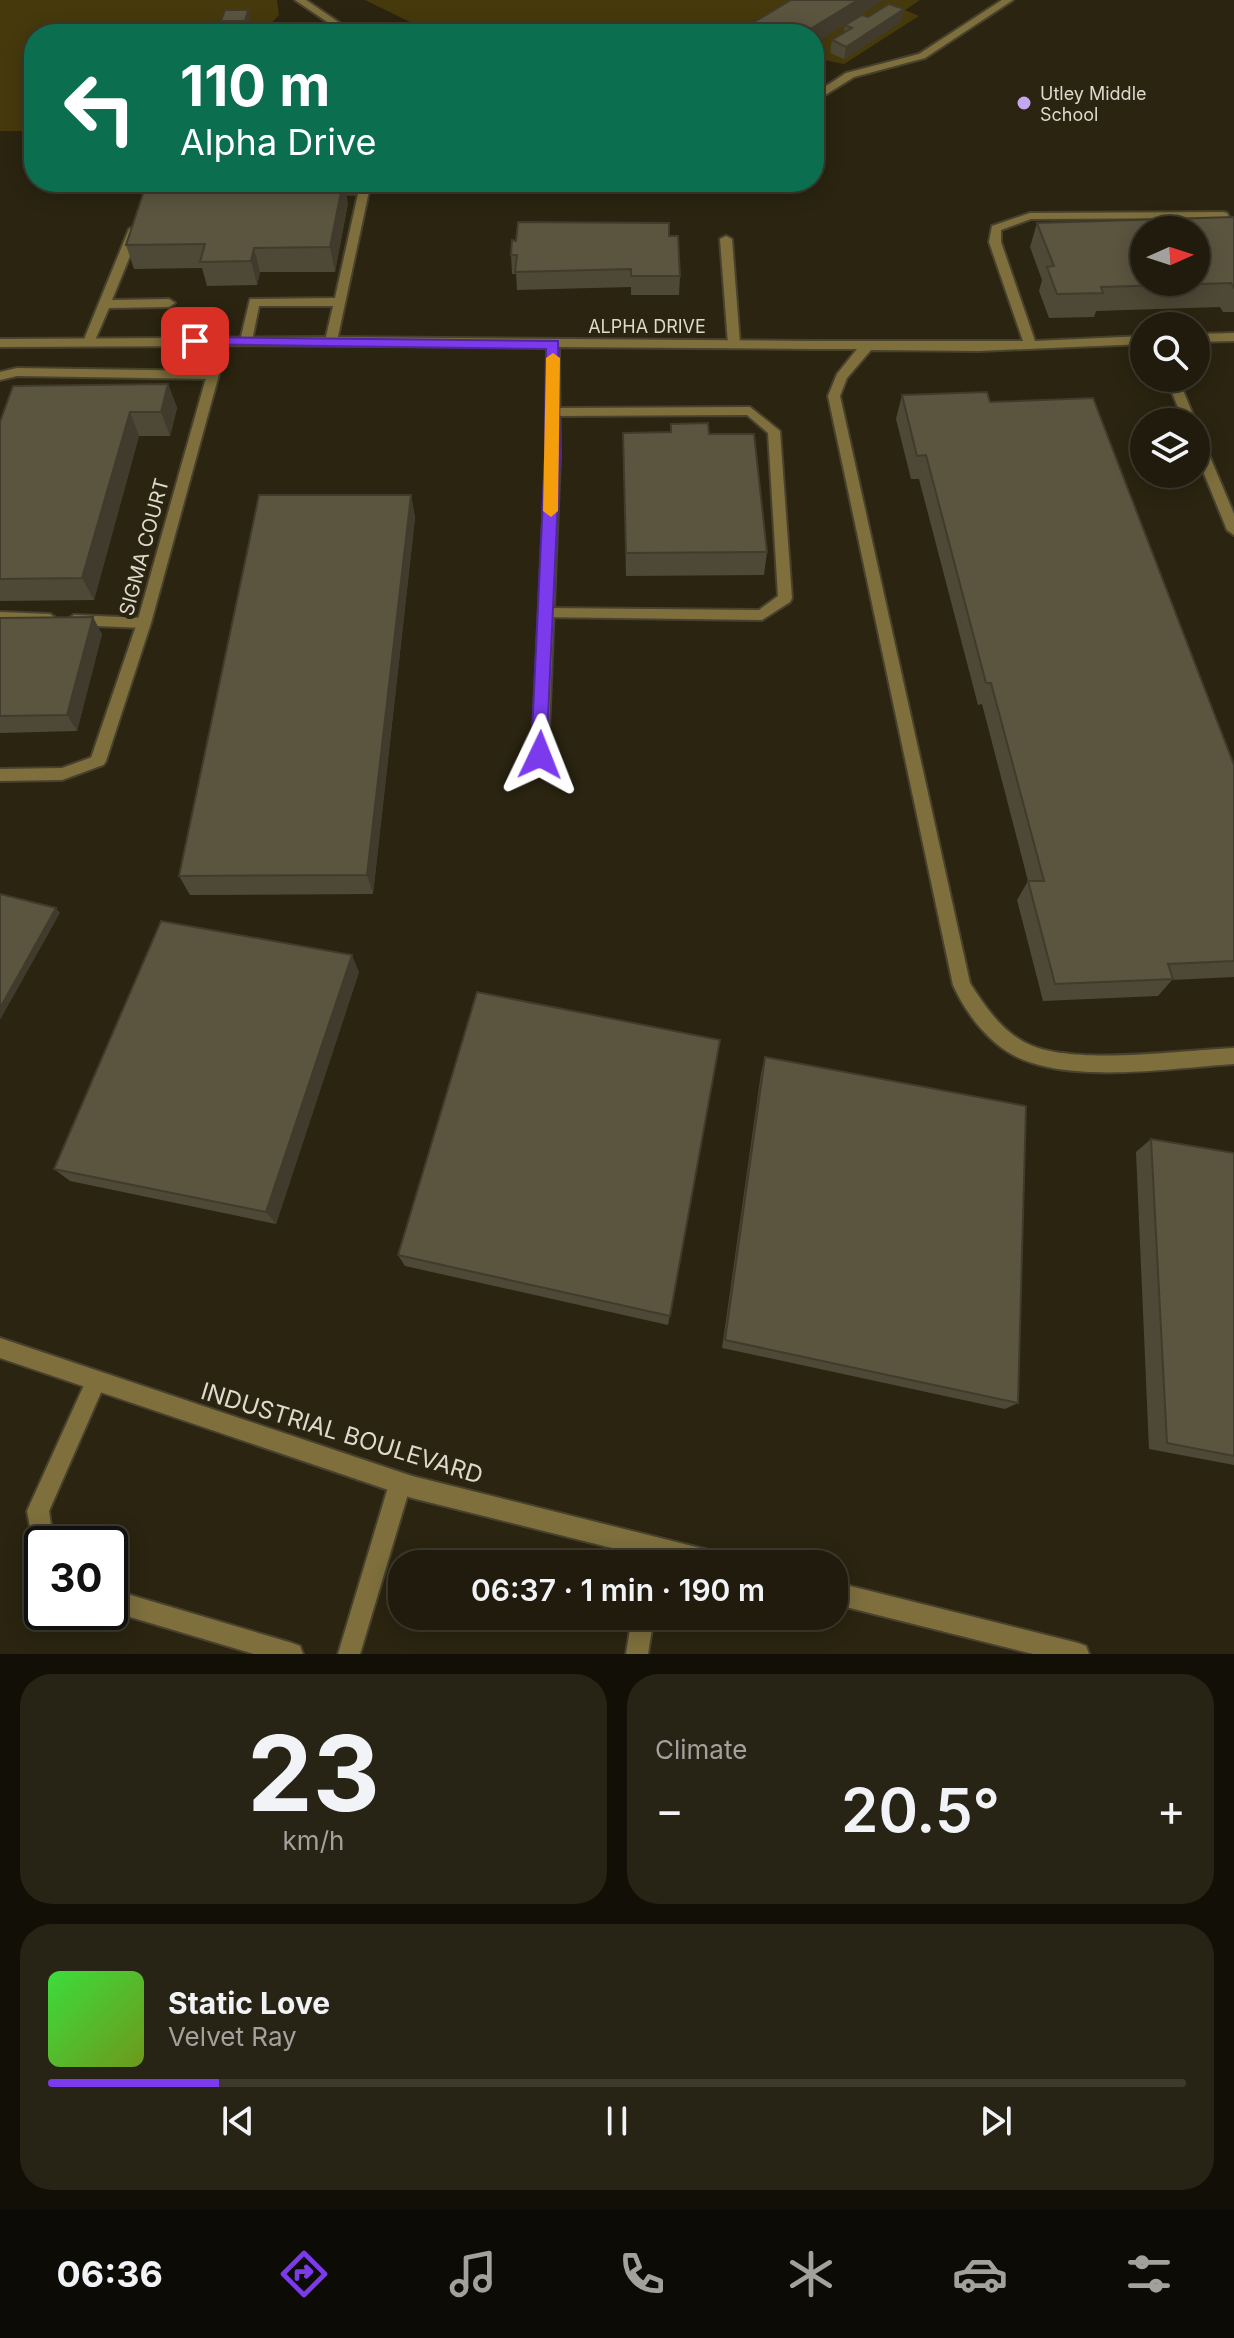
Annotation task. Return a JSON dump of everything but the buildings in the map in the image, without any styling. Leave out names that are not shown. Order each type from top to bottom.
[{"type":"street","points":[[300,0],[336,24]]},
{"type":"street","points":[[824,92],[850,75],[922,56],[1008,0]]},
{"type":"street","points":[[331,341],[364,192]]},
{"type":"street","points":[[1030,345],[995,242],[996,228],[1030,216],[1223,215],[1234,237]]},
{"type":"street","points":[[89,342],[140,218]]},
{"type":"street","points":[[726,239],[734,344]]},
{"type":"street","points":[[246,341],[254,302],[339,302]]},
{"type":"street","points":[[104,304],[169,303]]},
{"type":"street","points":[[1210,338],[1234,337]]},
{"type":"street","name":"SIGMA COURT","points":[[0,775],[62,774],[98,761],[144,623],[222,341]]},
{"type":"street","name":"ALPHA DRIVE","points":[[0,343],[331,341],[867,346],[1130,341]]},
{"type":"street","points":[[540,755],[553,344]]},
{"type":"street","points":[[867,346],[841,377],[834,396],[962,985],[986,1024],[1030,1054],[1083,1062],[1234,1056]]},
{"type":"street","points":[[0,376],[17,372],[212,375]]},
{"type":"street","points":[[546,613],[762,615],[785,598],[774,431],[750,411],[553,412]]},
{"type":"street","points":[[1210,472],[1234,530]]},
{"type":"street","points":[[0,617],[144,623]]},
{"type":"street","name":"INDUSTRIAL BOULEVARD","points":[[0,1348],[400,1484],[633,1550]]},
{"type":"street","points":[[40,1526],[38,1511],[96,1381]]},
{"type":"street","points":[[349,1654],[400,1484]]},
{"type":"street","points":[[848,1596],[1078,1654]]},
{"type":"street","points":[[128,1605],[292,1654]]},
{"type":"street","points":[[637,1654],[641,1630]]},
{"type":"shaded area","points":[[0,0],[277,0],[279,15],[270,24],[24,24],[24,131],[0,131]]},
{"type":"shaded area","points":[[365,0],[920,0],[905,10],[919,16],[844,64],[824,60],[824,24],[414,24]]},
{"type":"slow traffic","points":[[551,511],[553,358]]},
{"type":"place","name":"Utley Middle School","points":[[1024,103]]},
{"type":"route","points":[[195,341],[553,344],[553,456],[540,755]]}]
